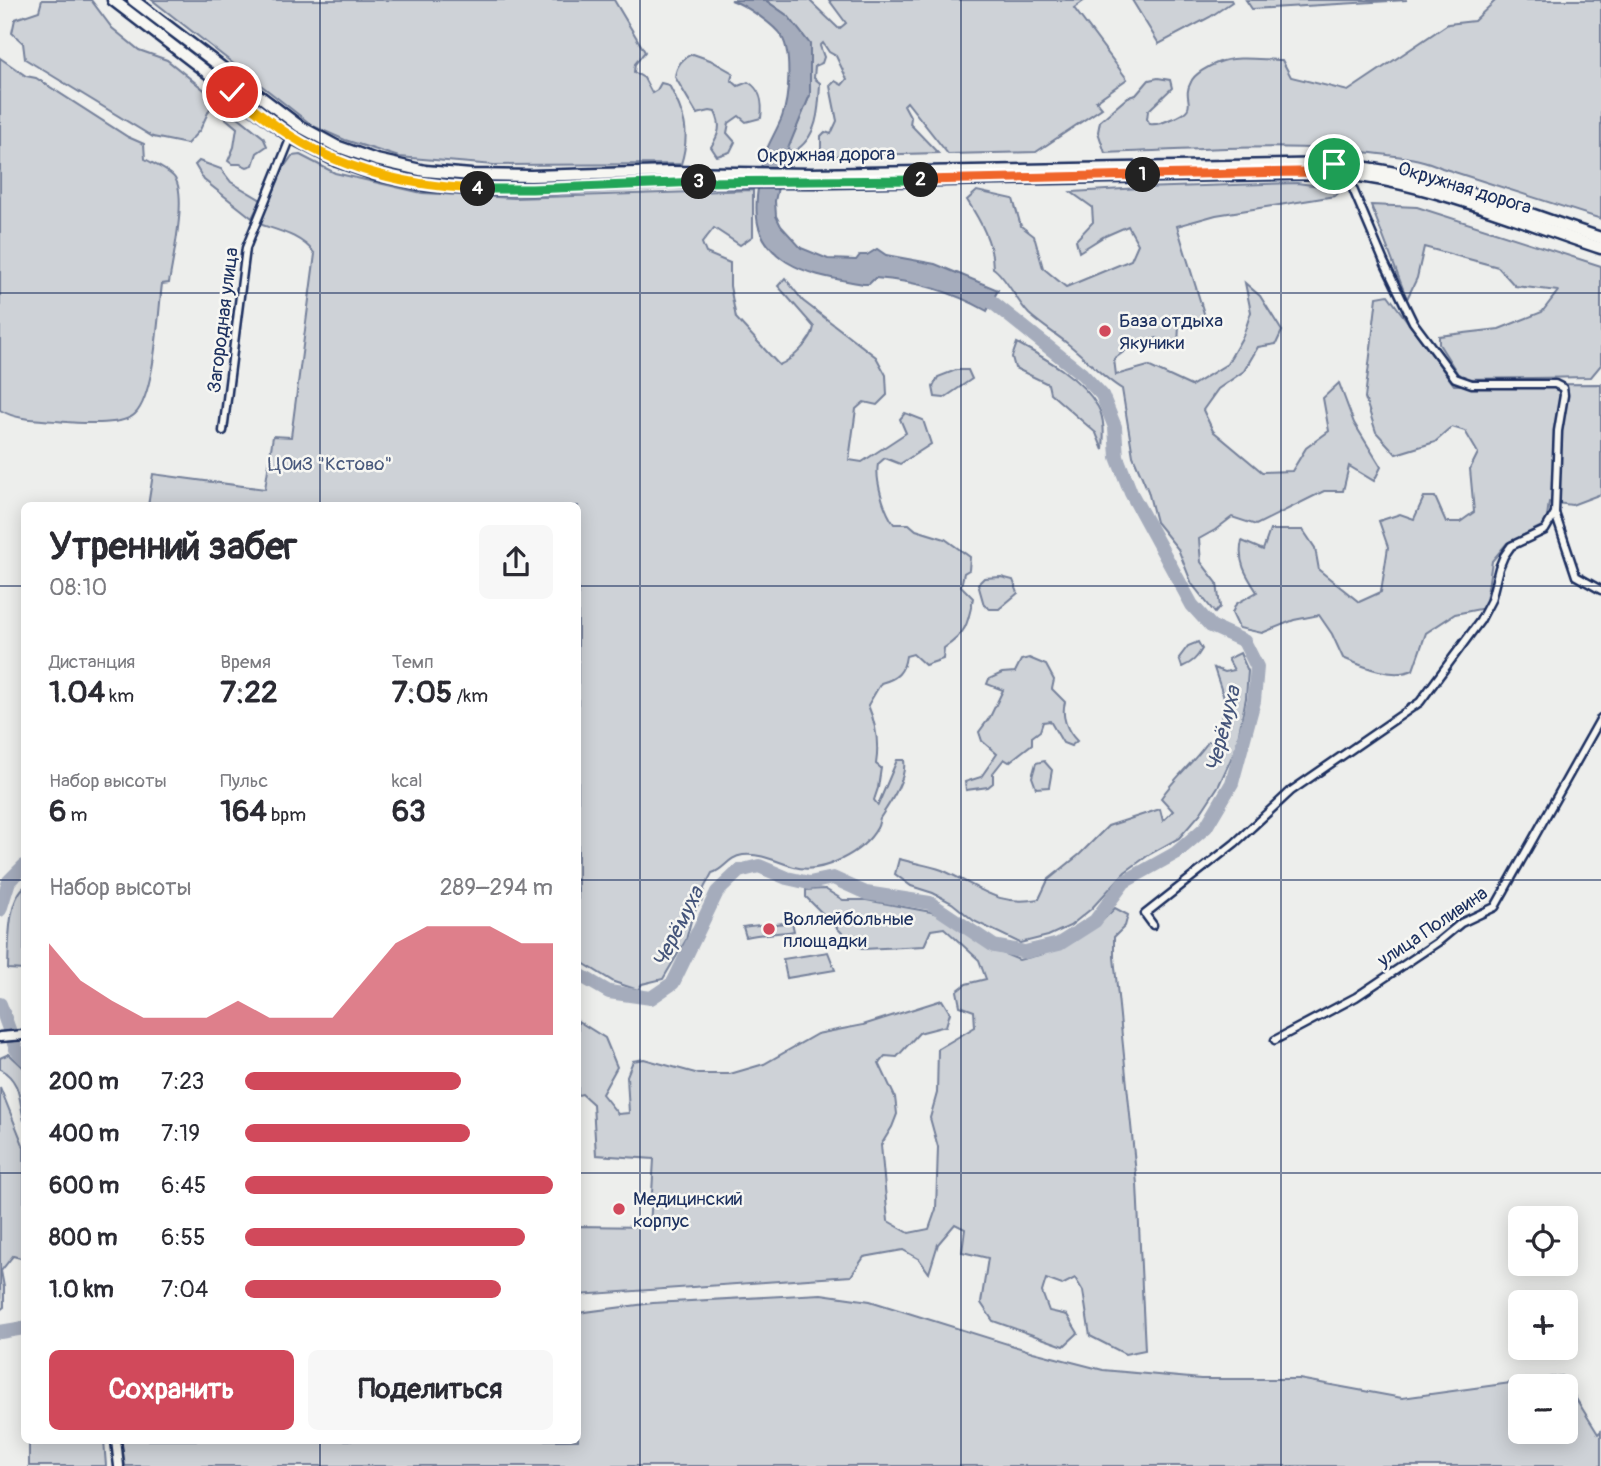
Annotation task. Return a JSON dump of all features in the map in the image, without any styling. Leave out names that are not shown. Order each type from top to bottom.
[{"type":"main road","name":"Окружная дорога","points":[[113,0],[291,137],[337,161],[373,174],[424,185],[475,189],[532,189],[726,177]]},
{"type":"main road","name":"Окружная дорога","points":[[133,0],[299,126],[336,146],[376,160],[425,171],[471,175],[812,178],[1346,174],[1420,189],[1601,248]]},
{"type":"main road","name":"Окружная дорога","points":[[812,178],[1298,163],[1340,164],[1387,171],[1422,180],[1601,239]]},
{"type":"main road","points":[[0,1037],[21,1035]]},
{"type":"main road","points":[[116,1444],[119,1466]]},
{"type":"street","name":"Загородная улица","points":[[223,430],[246,248],[291,137]]},
{"type":"street","points":[[1340,164],[1413,322],[1455,378],[1472,384],[1555,384],[1563,388],[1558,431],[1555,513],[1576,576],[1601,590]]},
{"type":"street","points":[[1153,925],[1145,914],[1236,843],[1291,791],[1420,702],[1480,621],[1491,600],[1504,556],[1511,547],[1545,530],[1555,513]]},
{"type":"street","name":"улица Поливина","points":[[1275,1040],[1356,997],[1438,942],[1461,923],[1495,907],[1601,718]]},
{"type":"green space","points":[[42,0],[91,0],[112,28],[139,50],[167,60],[263,137],[267,146],[257,153],[253,165],[247,167],[232,164],[228,161],[234,147],[237,128],[211,106],[200,130],[187,144],[153,137],[25,59],[23,43],[12,33],[15,19],[39,11]]},
{"type":"green space","points":[[152,0],[614,0],[645,52],[635,64],[634,72],[644,78],[652,93],[661,83],[669,85],[679,105],[686,132],[681,164],[494,165],[399,157],[345,140],[313,126]]},
{"type":"green space","points":[[765,0],[809,0],[839,29],[846,23],[829,0],[1085,0],[1074,8],[1127,79],[1096,101],[1102,108],[1036,152],[948,154],[907,102],[904,105],[911,118],[910,124],[938,153],[827,156],[821,154],[821,136],[825,132],[831,134],[837,121],[830,86],[835,81],[842,85],[847,79],[836,56],[829,52],[823,43],[820,46],[824,57],[822,63],[815,66],[814,78],[820,83],[816,122],[808,139],[793,152],[787,149],[810,95],[809,43],[788,16]]},
{"type":"green space","points":[[1132,0],[1231,0],[1232,2],[1159,44]]},
{"type":"green space","points":[[1246,0],[1407,0],[1252,9]]},
{"type":"green space","points":[[1492,0],[1601,0],[1601,219],[1412,158],[1346,150],[1277,147],[1105,153],[1098,132],[1100,121],[1128,97],[1136,95],[1149,80],[1170,80],[1172,88],[1148,111],[1147,119],[1150,124],[1158,124],[1181,115],[1188,107],[1188,89],[1195,76],[1214,64],[1232,59],[1282,60],[1291,77],[1348,91],[1448,24],[1474,21],[1495,1]]},
{"type":"green space","points":[[693,54],[733,73],[731,80],[738,86],[748,82],[753,85],[760,98],[761,118],[746,122],[739,116],[729,123],[727,133],[735,142],[730,152],[717,156],[711,147],[719,130],[715,112],[697,114],[675,77],[681,62]]},
{"type":"green space","points":[[0,58],[128,137],[144,144],[145,159],[170,173],[178,184],[178,227],[169,283],[162,284],[151,372],[142,404],[129,418],[103,423],[67,422],[24,418],[0,410]]},
{"type":"green space","name":"ЦОиЗ \"Кстово\"","points":[[300,155],[335,173],[422,193],[514,198],[753,190],[753,236],[740,245],[714,228],[702,243],[706,253],[730,263],[730,286],[736,318],[779,365],[784,363],[810,338],[814,327],[778,286],[785,278],[803,301],[876,357],[886,375],[887,395],[877,405],[864,402],[856,409],[849,460],[862,462],[906,433],[900,419],[905,413],[923,420],[931,444],[900,464],[885,458],[878,464],[881,495],[894,524],[909,524],[916,530],[945,539],[970,557],[969,570],[964,573],[961,586],[973,598],[965,627],[958,637],[944,648],[943,659],[925,665],[913,654],[906,656],[899,674],[881,683],[868,705],[876,734],[876,764],[881,768],[874,800],[878,805],[897,760],[904,760],[903,775],[897,790],[871,837],[841,860],[805,869],[763,857],[743,855],[712,873],[704,888],[702,900],[693,913],[686,940],[663,979],[642,984],[638,990],[614,982],[581,962],[581,502],[149,502],[153,474],[265,489],[273,436],[291,437],[315,254],[297,238],[259,224],[284,167],[292,156]]},
{"type":"green space","points":[[199,161],[221,169],[231,182],[261,200],[252,218],[204,180],[195,165]]},
{"type":"green space","points":[[1297,183],[1343,189],[1335,196],[1216,215],[1177,226],[1207,323],[1179,326],[1178,345],[1157,338],[1133,345],[1114,359],[1116,375],[1148,366],[1191,386],[1227,364],[1243,336],[1251,312],[1245,283],[1260,296],[1282,331],[1276,344],[1258,347],[1244,371],[1218,389],[1203,410],[1213,431],[1262,472],[1292,471],[1306,448],[1329,431],[1323,398],[1339,383],[1354,423],[1381,467],[1374,481],[1349,466],[1343,491],[1324,491],[1256,525],[1232,517],[1199,539],[1201,562],[1217,583],[1220,607],[1215,613],[1192,584],[1178,549],[1156,522],[1148,491],[1133,456],[1122,389],[1024,309],[1002,276],[993,268],[988,241],[967,200],[977,191],[1013,199],[1021,226],[1034,236],[1043,268],[1066,287],[1131,260],[1138,244],[1128,226],[1079,252],[1076,240],[1093,222],[1092,207],[1071,192]]},
{"type":"green space","points":[[1371,205],[1417,207],[1601,266],[1601,365],[1591,377],[1461,379],[1439,344],[1439,336],[1499,329],[1542,312],[1558,291],[1515,286],[1498,267],[1424,247],[1417,278],[1407,299]]},
{"type":"green space","points":[[1388,295],[1454,385],[1601,384],[1601,494],[1572,505],[1549,502],[1546,524],[1507,543],[1492,561],[1485,608],[1455,614],[1426,633],[1413,670],[1396,673],[1378,671],[1343,658],[1319,615],[1294,620],[1262,633],[1239,628],[1232,613],[1236,604],[1257,592],[1242,561],[1242,541],[1263,550],[1270,530],[1303,530],[1315,548],[1319,570],[1359,602],[1381,592],[1388,547],[1379,521],[1400,514],[1414,519],[1424,497],[1435,497],[1446,522],[1460,522],[1474,512],[1470,469],[1478,453],[1465,431],[1452,427],[1435,442],[1396,454],[1376,432],[1365,398],[1377,297]]},
{"type":"green space","points":[[1017,343],[1062,370],[1083,387],[1102,417],[1103,450],[1096,433],[1050,393],[1048,384],[1015,368],[1012,357]]},
{"type":"green space","points":[[956,370],[968,370],[972,379],[944,398],[935,397],[933,387],[938,377]]},
{"type":"green space","points":[[1001,577],[1013,580],[1018,593],[999,609],[990,609],[984,605],[978,584],[984,578]]},
{"type":"green space","points":[[1198,642],[1202,649],[1196,658],[1182,667],[1179,658],[1188,646]]},
{"type":"green space","points":[[1240,653],[1248,671],[1246,698],[1236,748],[1219,785],[1200,814],[1179,838],[1125,872],[1091,909],[1070,926],[1048,936],[1020,943],[974,921],[952,903],[911,886],[895,874],[899,859],[942,870],[999,898],[1024,901],[1039,899],[1048,880],[1108,826],[1160,809],[1163,821],[1173,811],[1161,798],[1208,742],[1221,740],[1220,723],[1225,701],[1214,668],[1225,672],[1234,670],[1228,659]]},
{"type":"green space","points":[[1029,658],[1046,665],[1054,680],[1052,689],[1065,702],[1064,718],[1070,733],[1077,741],[1071,746],[1063,743],[1050,721],[1043,722],[1040,731],[1032,737],[1032,744],[1009,762],[1004,759],[993,773],[993,783],[988,787],[966,790],[965,782],[981,777],[997,754],[982,741],[979,732],[990,717],[1003,690],[987,684],[989,679],[1002,673],[1015,672],[1021,660]]},
{"type":"green space","points":[[1044,761],[1052,770],[1049,787],[1036,788],[1032,777],[1036,763]]},
{"type":"green space","points":[[825,889],[843,900],[866,900],[931,912],[946,917],[988,947],[1019,960],[1043,954],[1080,936],[1115,908],[1128,915],[1125,926],[1114,937],[1114,957],[1137,1184],[1145,1350],[1125,1354],[1090,1336],[1083,1291],[1075,1278],[1062,1285],[1046,1279],[1042,1292],[1049,1311],[1067,1315],[1078,1333],[1064,1346],[993,1321],[981,1303],[988,1258],[962,1252],[965,1229],[955,1224],[938,1244],[929,1273],[919,1259],[903,1250],[864,1257],[851,1276],[581,1295],[581,1226],[650,1227],[654,1159],[596,1155],[593,1104],[581,1094],[581,1023],[605,1038],[617,1067],[602,1094],[618,1114],[629,1113],[627,1076],[633,1061],[644,1059],[699,1074],[730,1074],[764,1064],[817,1034],[863,1025],[942,1000],[950,1013],[946,1026],[919,1033],[897,1057],[885,1056],[879,1063],[895,1097],[897,1114],[881,1145],[888,1221],[909,1233],[929,1229],[936,1209],[938,1147],[930,1118],[937,1093],[938,1049],[975,1027],[974,1011],[960,1006],[957,991],[966,984],[986,979],[979,960],[944,928],[931,930],[924,946],[863,949],[850,941],[806,897],[806,890]]},
{"type":"green space","points":[[21,890],[21,970],[8,969],[12,914]]},
{"type":"green space","name":"Воллейбольные площадки","points":[[792,922],[794,931],[746,937],[743,927],[755,925]]},
{"type":"green space","points":[[828,952],[835,970],[787,978],[783,959]]},
{"type":"green space","points":[[9,1054],[21,1065],[21,1104],[16,1085],[0,1069],[0,1058]]},
{"type":"green space","points":[[0,1087],[21,1140],[21,1258],[13,1256],[1,1271],[4,1307],[0,1310]]},
{"type":"green space","points":[[821,1294],[870,1301],[1033,1352],[1103,1370],[1201,1379],[1299,1379],[1402,1398],[1508,1383],[1508,1444],[1578,1444],[1578,1402],[1598,1434],[1601,1431],[1601,1466],[125,1466],[122,1444],[581,1444],[581,1313],[653,1303]]},
{"type":"green space","points":[[29,1444],[104,1444],[106,1466],[29,1466]]},
{"type":"water","points":[[731,0],[765,0],[788,16],[810,44],[810,95],[785,156],[775,201],[776,216],[781,226],[801,248],[828,259],[856,260],[860,255],[867,255],[877,249],[886,255],[935,264],[998,290],[987,311],[960,298],[919,284],[875,278],[869,284],[863,284],[814,274],[787,262],[768,245],[759,227],[757,194],[763,159],[784,109],[788,88],[787,54],[782,37],[773,27]]},
{"type":"waterway","name":"Черёмуха","points":[[581,976],[609,992],[651,998],[673,983],[717,892],[739,871],[759,866],[787,878],[809,883],[833,878],[866,893],[930,903],[994,946],[1025,952],[1059,944],[1095,921],[1124,882],[1176,853],[1206,827],[1232,783],[1254,701],[1257,667],[1244,641],[1211,626],[1192,605],[1131,493],[1117,457],[1115,427],[1102,395],[1082,374],[992,302],[976,293]]},
{"type":"waterway","name":"Черёмуха","points":[[0,910],[9,881],[21,869]]},
{"type":"waterway","name":"Черёмуха","points":[[0,1004],[16,1049],[21,1055]]},
{"type":"waterway","name":"Черёмуха","points":[[0,1332],[21,1328]]},
{"type":"place","name":"База отдыха Якуники","points":[[1105,331]]},
{"type":"place","name":"Воллейбольные площадки","points":[[769,929]]},
{"type":"place","name":"Медицинский корпус","points":[[619,1209]]},
{"type":"route","points":[[232,92],[291,137],[330,159],[373,174],[424,185],[475,189],[726,181],[829,182],[1298,172],[1346,174],[1340,164],[1334,164]]}]
